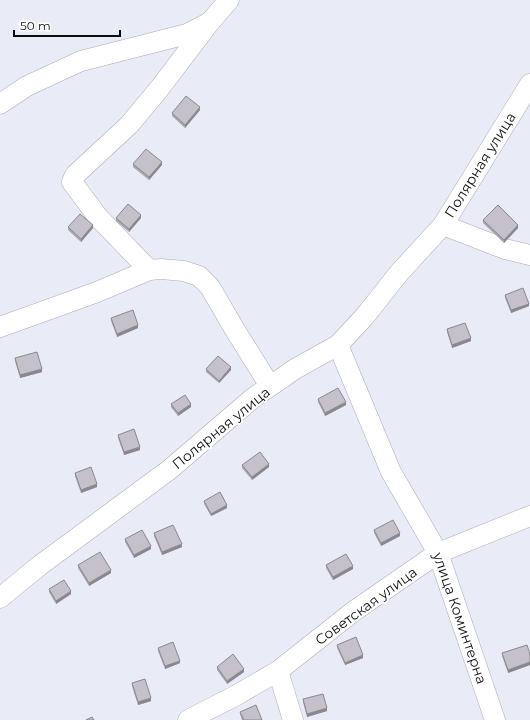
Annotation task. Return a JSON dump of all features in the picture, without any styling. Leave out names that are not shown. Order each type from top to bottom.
[{"type":"street","points":[[149,270],[98,217],[72,182],[74,175],[129,125],[229,0]]},
{"type":"street","points":[[0,104],[27,86],[81,61],[187,34],[210,22]]},
{"type":"street","name":"Полярная улица","points":[[0,598],[39,566],[169,470],[253,398],[296,369],[338,345],[365,316],[399,273],[443,226],[530,84]]},
{"type":"street","name":"Полярная улица","points":[[443,226],[506,249],[530,255]]},
{"type":"street","points":[[0,327],[97,292],[149,270],[161,269],[184,271],[199,276],[210,287],[234,330],[270,386]]},
{"type":"street","name":"улица Коминтерна","points":[[338,345],[391,472],[438,553],[495,720]]},
{"type":"street","name":"Советская улица","points":[[188,720],[235,696],[278,671],[354,611],[438,553],[530,516]]},
{"type":"street","points":[[278,671],[293,720]]},
{"type":"building","points":[[186,96],[200,107],[185,125],[172,113]]},
{"type":"building","points":[[146,149],[162,162],[149,177],[133,164]]},
{"type":"building","points":[[128,204],[141,215],[129,229],[116,218]]},
{"type":"building","points":[[498,205],[518,225],[504,240],[483,220]]},
{"type":"building","points":[[80,214],[93,225],[81,239],[68,227]]},
{"type":"building","points":[[523,288],[529,304],[511,310],[505,295]]},
{"type":"building","points":[[133,310],[138,325],[117,334],[111,318]]},
{"type":"building","points":[[465,323],[471,338],[452,345],[447,329]]},
{"type":"building","points":[[37,352],[42,369],[20,375],[15,358]]},
{"type":"building","points":[[218,356],[231,367],[219,381],[206,369]]},
{"type":"building","points":[[338,388],[346,402],[325,413],[318,399]]},
{"type":"building","points":[[185,395],[191,404],[178,413],[171,404]]},
{"type":"building","points":[[134,429],[140,447],[124,452],[118,435]]},
{"type":"building","points":[[260,452],[269,464],[252,477],[242,465]]},
{"type":"building","points":[[91,467],[97,484],[81,490],[75,473]]},
{"type":"building","points":[[220,492],[227,505],[211,514],[204,501]]},
{"type":"building","points":[[393,520],[400,533],[381,543],[374,530]]},
{"type":"building","points":[[173,525],[182,544],[162,552],[154,533]]},
{"type":"building","points":[[142,530],[151,546],[134,555],[125,539]]},
{"type":"building","points":[[100,552],[111,570],[89,583],[78,565]]},
{"type":"building","points":[[346,554],[353,566],[333,577],[326,565]]},
{"type":"building","points":[[64,580],[71,591],[56,601],[49,589]]},
{"type":"building","points":[[356,637],[363,655],[345,663],[337,645]]},
{"type":"building","points":[[173,642],[180,661],[165,666],[158,648]]},
{"type":"building","points":[[527,645],[530,654],[530,662],[508,670],[502,653]]},
{"type":"building","points":[[233,654],[244,669],[227,681],[217,667]]},
{"type":"building","points":[[145,679],[151,698],[138,702],[132,683]]},
{"type":"building","points":[[323,694],[327,708],[307,714],[303,699]]},
{"type":"building","points":[[256,705],[262,720],[244,720],[240,712]]},
{"type":"building","points":[[92,717],[94,720],[86,720]]}]
